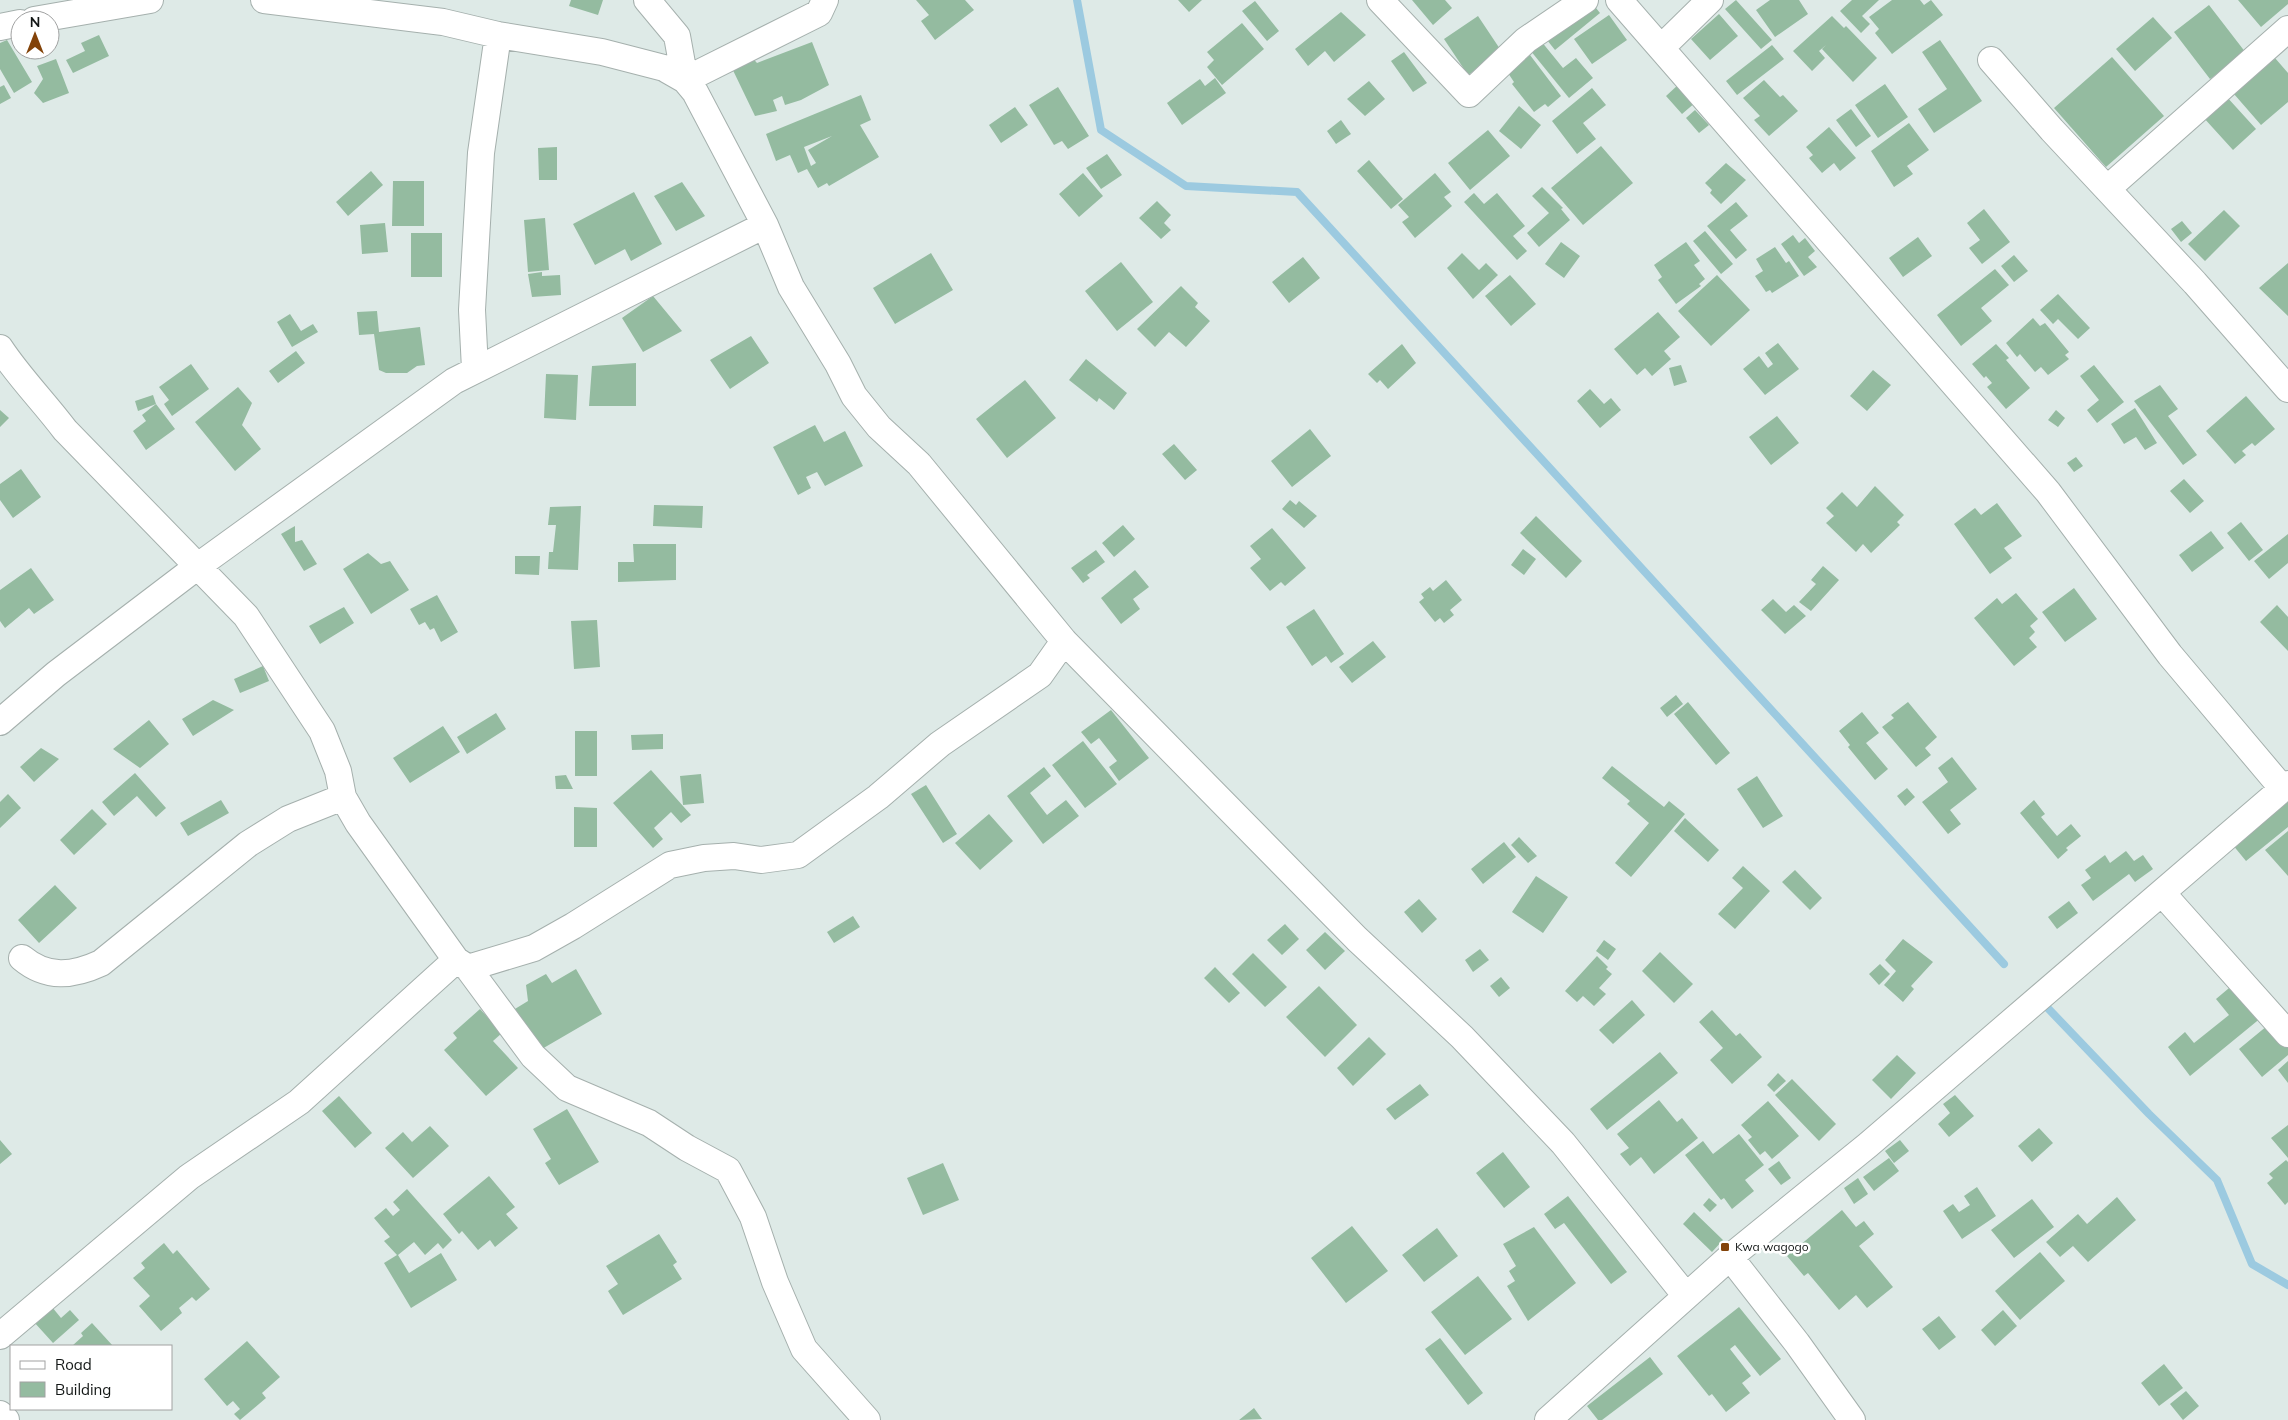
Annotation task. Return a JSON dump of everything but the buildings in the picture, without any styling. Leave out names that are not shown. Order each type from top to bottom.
[{"type":"street","points":[[60,16],[150,0]]},
{"type":"street","points":[[264,0],[443,22],[498,35],[602,52],[664,68],[686,80],[695,92],[765,225],[791,287],[838,364],[854,396],[879,426],[919,464],[1064,640],[1357,939],[1462,1037],[1549,1129],[1608,1196],[1686,1296]]},
{"type":"street","points":[[647,0],[677,36],[686,80]]},
{"type":"street","points":[[686,80],[819,13],[825,0]]},
{"type":"street","points":[[1380,0],[1469,94],[1526,40],[1585,0]]},
{"type":"street","points":[[1548,1420],[1730,1258],[1868,1145],[2285,787],[2170,655],[2048,492],[1918,346],[1662,47],[1618,0]]},
{"type":"street","points":[[1662,47],[1710,0]]},
{"type":"street","points":[[2107,189],[2288,29]]},
{"type":"street","points":[[475,369],[472,310],[481,153],[498,35]]},
{"type":"street","points":[[1991,60],[2107,189],[2195,282],[2288,389]]},
{"type":"street","points":[[0,722],[56,674],[198,566],[454,381],[765,225]]},
{"type":"street","points":[[0,348],[16,372],[40,396],[65,430],[246,616],[296,688],[329,746],[338,771],[343,797],[403,889],[533,1056],[567,1088],[649,1123],[687,1148],[728,1170],[752,1217],[804,1349],[867,1420]]},
{"type":"street","points":[[0,1336],[189,1177],[299,1102],[462,964],[534,948],[573,926],[635,885],[670,865],[704,858],[734,856],[761,860],[798,855],[878,797],[940,744],[1040,675],[1064,640]]},
{"type":"street","points":[[22,958],[40,971],[56,975],[74,973],[101,963],[248,844],[288,819],[343,797]]},
{"type":"street","points":[[2162,893],[2288,1034]]},
{"type":"street","points":[[1730,1258],[1797,1342],[1852,1420]]},
{"type":"street","points":[[0,1414],[6,1420]]},
{"type":"waterway","points":[[1077,0],[1101,130],[1186,186],[1297,192],[2004,964]]},
{"type":"waterway","points":[[2041,1001],[2149,1114],[2217,1180],[2252,1264],[2288,1285]]},
{"type":"place","name":"Kwa wagogo","points":[[1725,1247]]}]
